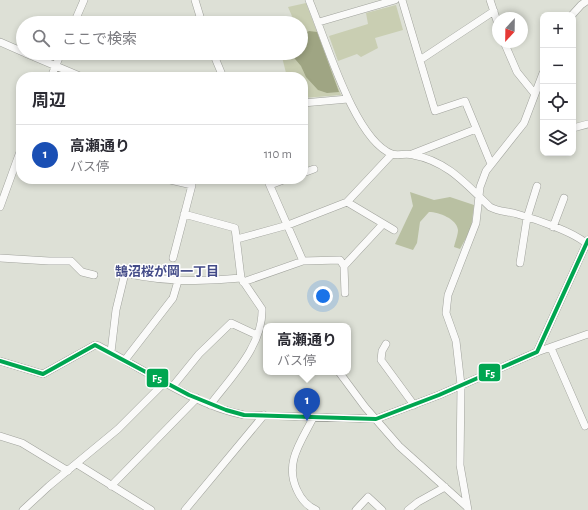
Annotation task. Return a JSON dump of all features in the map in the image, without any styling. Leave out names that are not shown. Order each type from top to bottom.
[{"type":"street","points":[[77,16],[84,0]]},
{"type":"street","points":[[195,0],[200,16]]},
{"type":"street","points":[[309,0],[319,22],[348,99],[365,129],[384,148],[392,154],[412,154],[448,168],[496,210],[527,218],[568,232],[587,243],[537,352]]},
{"type":"street","points":[[319,22],[396,0]]},
{"type":"street","points":[[402,0],[435,111],[465,101],[491,164]]},
{"type":"street","points":[[420,60],[494,11],[490,0]]},
{"type":"street","points":[[575,12],[588,0]]},
{"type":"street","points":[[0,42],[16,49]]},
{"type":"street","points":[[507,48],[517,72],[534,93]]},
{"type":"street","points":[[42,60],[70,72]]},
{"type":"street","points":[[53,72],[58,60]]},
{"type":"street","points":[[216,60],[221,72]]},
{"type":"street","points":[[468,509],[460,465],[461,385],[456,341],[446,313],[446,306],[448,295],[476,223],[483,178],[491,164],[524,123],[540,80]]},
{"type":"street","points":[[308,102],[348,99]]},
{"type":"street","points":[[576,127],[588,124]]},
{"type":"street","points":[[412,154],[476,129]]},
{"type":"street","points":[[237,239],[288,224],[347,202],[392,154]]},
{"type":"street","points":[[0,207],[16,164]]},
{"type":"street","points":[[308,171],[314,169]]},
{"type":"street","points":[[173,258],[192,184]]},
{"type":"street","points":[[270,184],[303,261]]},
{"type":"street","points":[[520,263],[527,218],[537,186]]},
{"type":"street","points":[[553,227],[564,198]]},
{"type":"street","points":[[347,202],[394,230]]},
{"type":"street","points":[[184,214],[235,228],[242,280],[262,309],[261,333],[250,351],[210,404]]},
{"type":"street","points":[[344,266],[382,224]]},
{"type":"street","points":[[0,258],[50,262],[71,260],[82,272],[94,275]]},
{"type":"street","points":[[111,352],[116,310],[126,273],[158,280],[242,280],[303,261],[340,260],[344,266],[345,292]]},
{"type":"street","points":[[126,360],[173,298],[178,281]]},
{"type":"street","points":[[173,386],[199,354],[231,323],[261,333]]},
{"type":"street","points":[[0,361],[43,374],[96,345],[173,386],[230,412],[313,418],[376,419],[414,405],[537,352],[588,334]]},
{"type":"street","points":[[386,344],[382,351],[382,360],[414,405]]},
{"type":"street","points":[[550,348],[584,427]]},
{"type":"street","points":[[341,375],[352,391],[376,419],[417,463],[468,509]]},
{"type":"street","points":[[23,510],[68,470],[118,430],[166,382]]},
{"type":"street","points":[[111,486],[197,398]]},
{"type":"street","points":[[185,510],[264,415]]},
{"type":"street","points":[[313,418],[295,450],[291,471],[294,484],[300,497],[306,504],[316,510]]},
{"type":"street","points":[[0,436],[22,443],[68,470]]},
{"type":"street","points":[[77,464],[151,510]]},
{"type":"street","points":[[408,510],[418,502],[445,487]]},
{"type":"street","points":[[356,510],[368,497],[382,510]]},
{"type":"shaded area","points":[[306,3],[341,95],[308,98],[308,72],[286,72],[283,60],[308,60],[308,16],[292,16],[288,7]]},
{"type":"shaded area","points":[[396,5],[403,30],[375,38],[378,48],[361,57],[357,54],[338,61],[329,36],[368,24],[366,13]]},
{"type":"shaded area","points":[[308,32],[317,32],[339,92],[327,93],[318,90],[308,79],[308,72],[304,72],[296,60],[308,60]]},
{"type":"shaded area","points":[[410,192],[434,200],[450,197],[474,205],[471,229],[460,249],[454,247],[458,234],[457,226],[447,217],[438,213],[429,212],[420,222],[417,243],[413,250],[395,244],[413,206]]},
{"type":"transit line","name":"F5","points":[[0,361],[43,374],[95,345],[189,395],[226,410],[244,415],[376,419],[439,395],[537,352],[588,240]]},
{"type":"place","name":"高瀬通り","points":[[307,421]]},
{"type":"district","name":"鵠沼桜が岡一丁目","points":[[167,272]]}]
